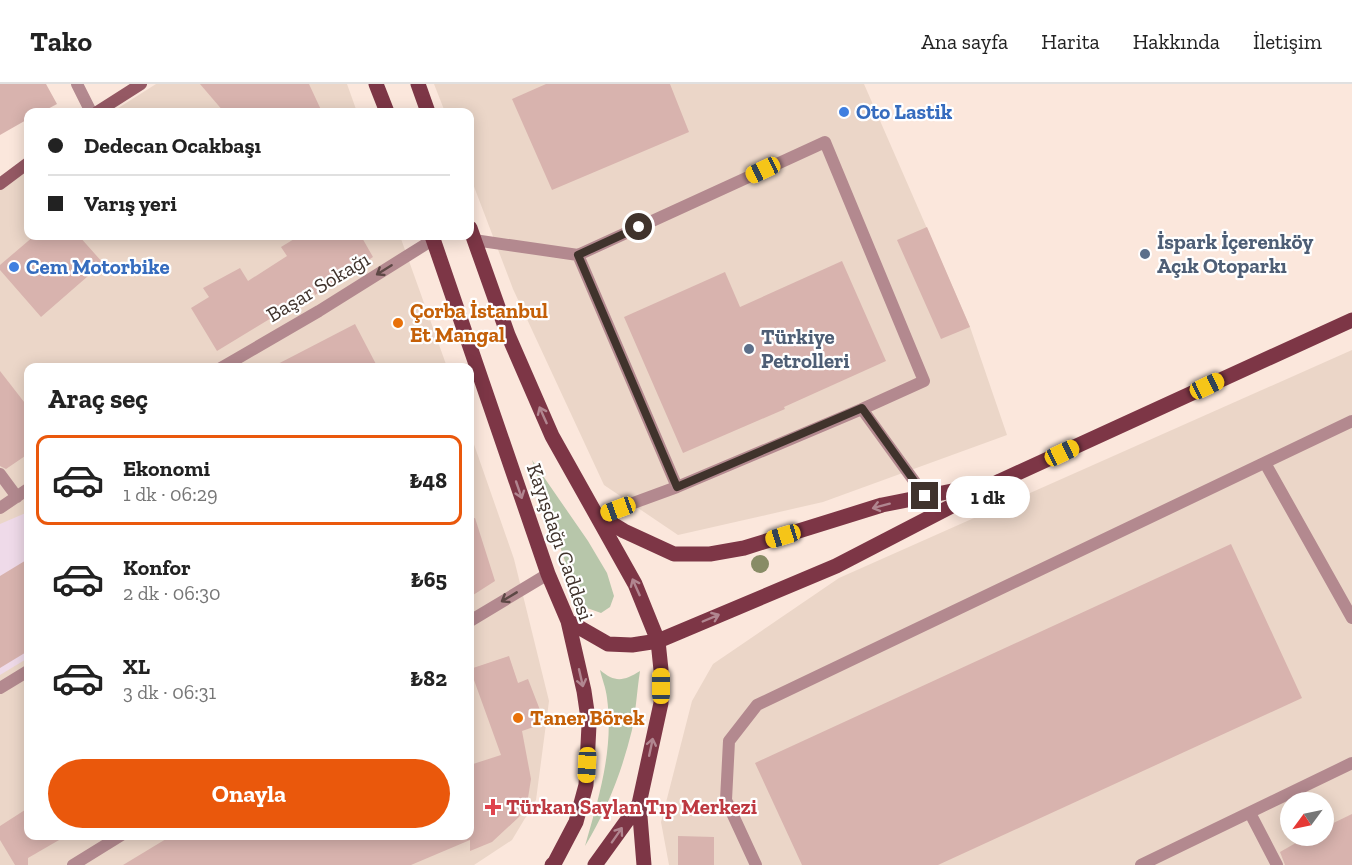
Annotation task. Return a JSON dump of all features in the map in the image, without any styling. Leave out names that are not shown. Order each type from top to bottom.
[{"type":"main road","points":[[376,84],[385,108]]},
{"type":"main road","points":[[418,84],[427,108]]},
{"type":"main road","name":"Kayışdağı Caddesi","points":[[434,240],[548,574],[568,621],[584,691],[590,725],[586,785],[576,822],[552,865]]},
{"type":"main road","name":"Kayışdağı Caddesi","points":[[474,240],[508,335],[552,436],[635,584],[658,641],[661,703],[639,804],[644,865]]},
{"type":"main road","points":[[568,621],[608,644],[632,645],[658,641],[836,566],[1000,481],[1352,320]]},
{"type":"main road","points":[[598,516],[674,554],[710,554],[744,548],[882,506],[1000,481]]},
{"type":"main road","points":[[595,865],[639,804]]},
{"type":"street","points":[[77,84],[89,108]]},
{"type":"street","points":[[103,108],[141,84]]},
{"type":"street","points":[[474,234],[578,255],[825,142],[924,381],[677,487],[598,516]]},
{"type":"street","points":[[0,184],[24,166]]},
{"type":"street","name":"Başar Sokağı","points":[[230,363],[319,311],[428,240]]},
{"type":"street","points":[[578,255],[677,487]]},
{"type":"street","points":[[862,408],[925,496]]},
{"type":"street","points":[[756,865],[726,800],[729,741],[757,705],[1352,422]]},
{"type":"street","points":[[1265,463],[1352,618]]},
{"type":"street","points":[[0,474],[17,497]]},
{"type":"street","points":[[0,508],[24,492]]},
{"type":"street","points":[[474,619],[548,574]]},
{"type":"street","points":[[0,688],[24,673]]},
{"type":"street","points":[[1141,865],[1352,763]]},
{"type":"street","points":[[1250,813],[1276,865]]},
{"type":"street","points":[[73,865],[114,840]]},
{"type":"shaded area","points":[[156,84],[347,84],[356,108],[118,108]]},
{"type":"shaded area","points":[[434,84],[864,84],[970,327],[1007,435],[823,502],[678,535],[604,485],[513,289],[474,187],[474,108],[443,108]]},
{"type":"shaded area","points":[[24,170],[24,240],[401,240],[446,363],[24,363],[24,840],[474,840],[474,444],[514,559],[549,701],[536,800],[512,840],[474,865],[0,865],[0,186]]},
{"type":"shaded area","points":[[1352,350],[1352,865],[669,865],[661,822],[692,701],[713,664],[839,578]]},
{"type":"shaded area","points":[[24,514],[24,660],[0,675],[0,524]]},
{"type":"green space","points":[[532,460],[588,541],[607,573],[614,596],[610,607],[601,613],[587,608],[573,586]]},
{"type":"green space","points":[[600,670],[615,679],[624,679],[640,671],[633,723],[624,760],[607,804],[585,846],[607,754],[609,717],[606,691]]},
{"type":"building","points":[[0,84],[46,84],[57,104],[50,108],[24,108],[24,121],[0,135]]},
{"type":"building","points":[[200,84],[309,84],[320,108],[221,108]]},
{"type":"building","points":[[546,84],[670,84],[689,132],[552,190],[512,99]]},
{"type":"building","points":[[927,227],[970,327],[941,339],[897,240]]},
{"type":"building","points":[[29,240],[83,240],[103,263],[41,317],[0,270],[0,265]]},
{"type":"building","points":[[292,240],[363,240],[373,257],[315,295],[314,292],[217,351],[191,308],[209,297],[203,288],[240,268],[248,281],[287,256],[281,247]]},
{"type":"building","points":[[842,261],[886,361],[784,407],[785,409],[683,453],[624,317],[725,272],[740,307]]},
{"type":"building","points":[[355,324],[375,363],[280,363]]},
{"type":"building","points":[[0,371],[24,402],[24,457],[6,469],[0,466]]},
{"type":"building","points":[[474,518],[495,581],[474,594]]},
{"type":"building","points":[[1231,544],[1302,698],[938,865],[802,865],[755,763]]},
{"type":"building","points":[[24,561],[24,653],[0,668],[0,576]]},
{"type":"building","points":[[509,656],[518,683],[528,679],[545,723],[522,731],[531,779],[528,798],[519,817],[492,842],[470,851],[470,840],[474,840],[474,764],[501,755],[474,680],[474,668]]},
{"type":"building","points":[[24,811],[24,840],[59,840],[28,858],[28,865],[15,865],[0,840],[0,826]]},
{"type":"building","points":[[1352,814],[1352,865],[1285,865],[1280,852],[1290,846],[1334,846],[1334,823]]},
{"type":"building","points":[[678,836],[714,837],[714,865],[678,865]]},
{"type":"building","points":[[164,840],[470,840],[411,865],[123,865]]},
{"type":"place","name":"Oto Lastik","points":[[844,112]]},
{"type":"place","name":"İspark İçerenköy Açık Otoparkı","points":[[1145,254]]},
{"type":"place","name":"Cem Motorbike","points":[[14,267]]},
{"type":"place","name":"Çorba İstanbul Et Mangal","points":[[398,323]]},
{"type":"place","name":"Türkiye Petrolleri","points":[[749,349]]},
{"type":"place","name":"Taner Börek","points":[[518,718]]},
{"type":"place","name":"Türkan Saylan Tıp Merkezi","points":[[493,807]]},
{"type":"route","points":[[639,227],[578,255],[677,487],[862,408],[925,496]]}]
